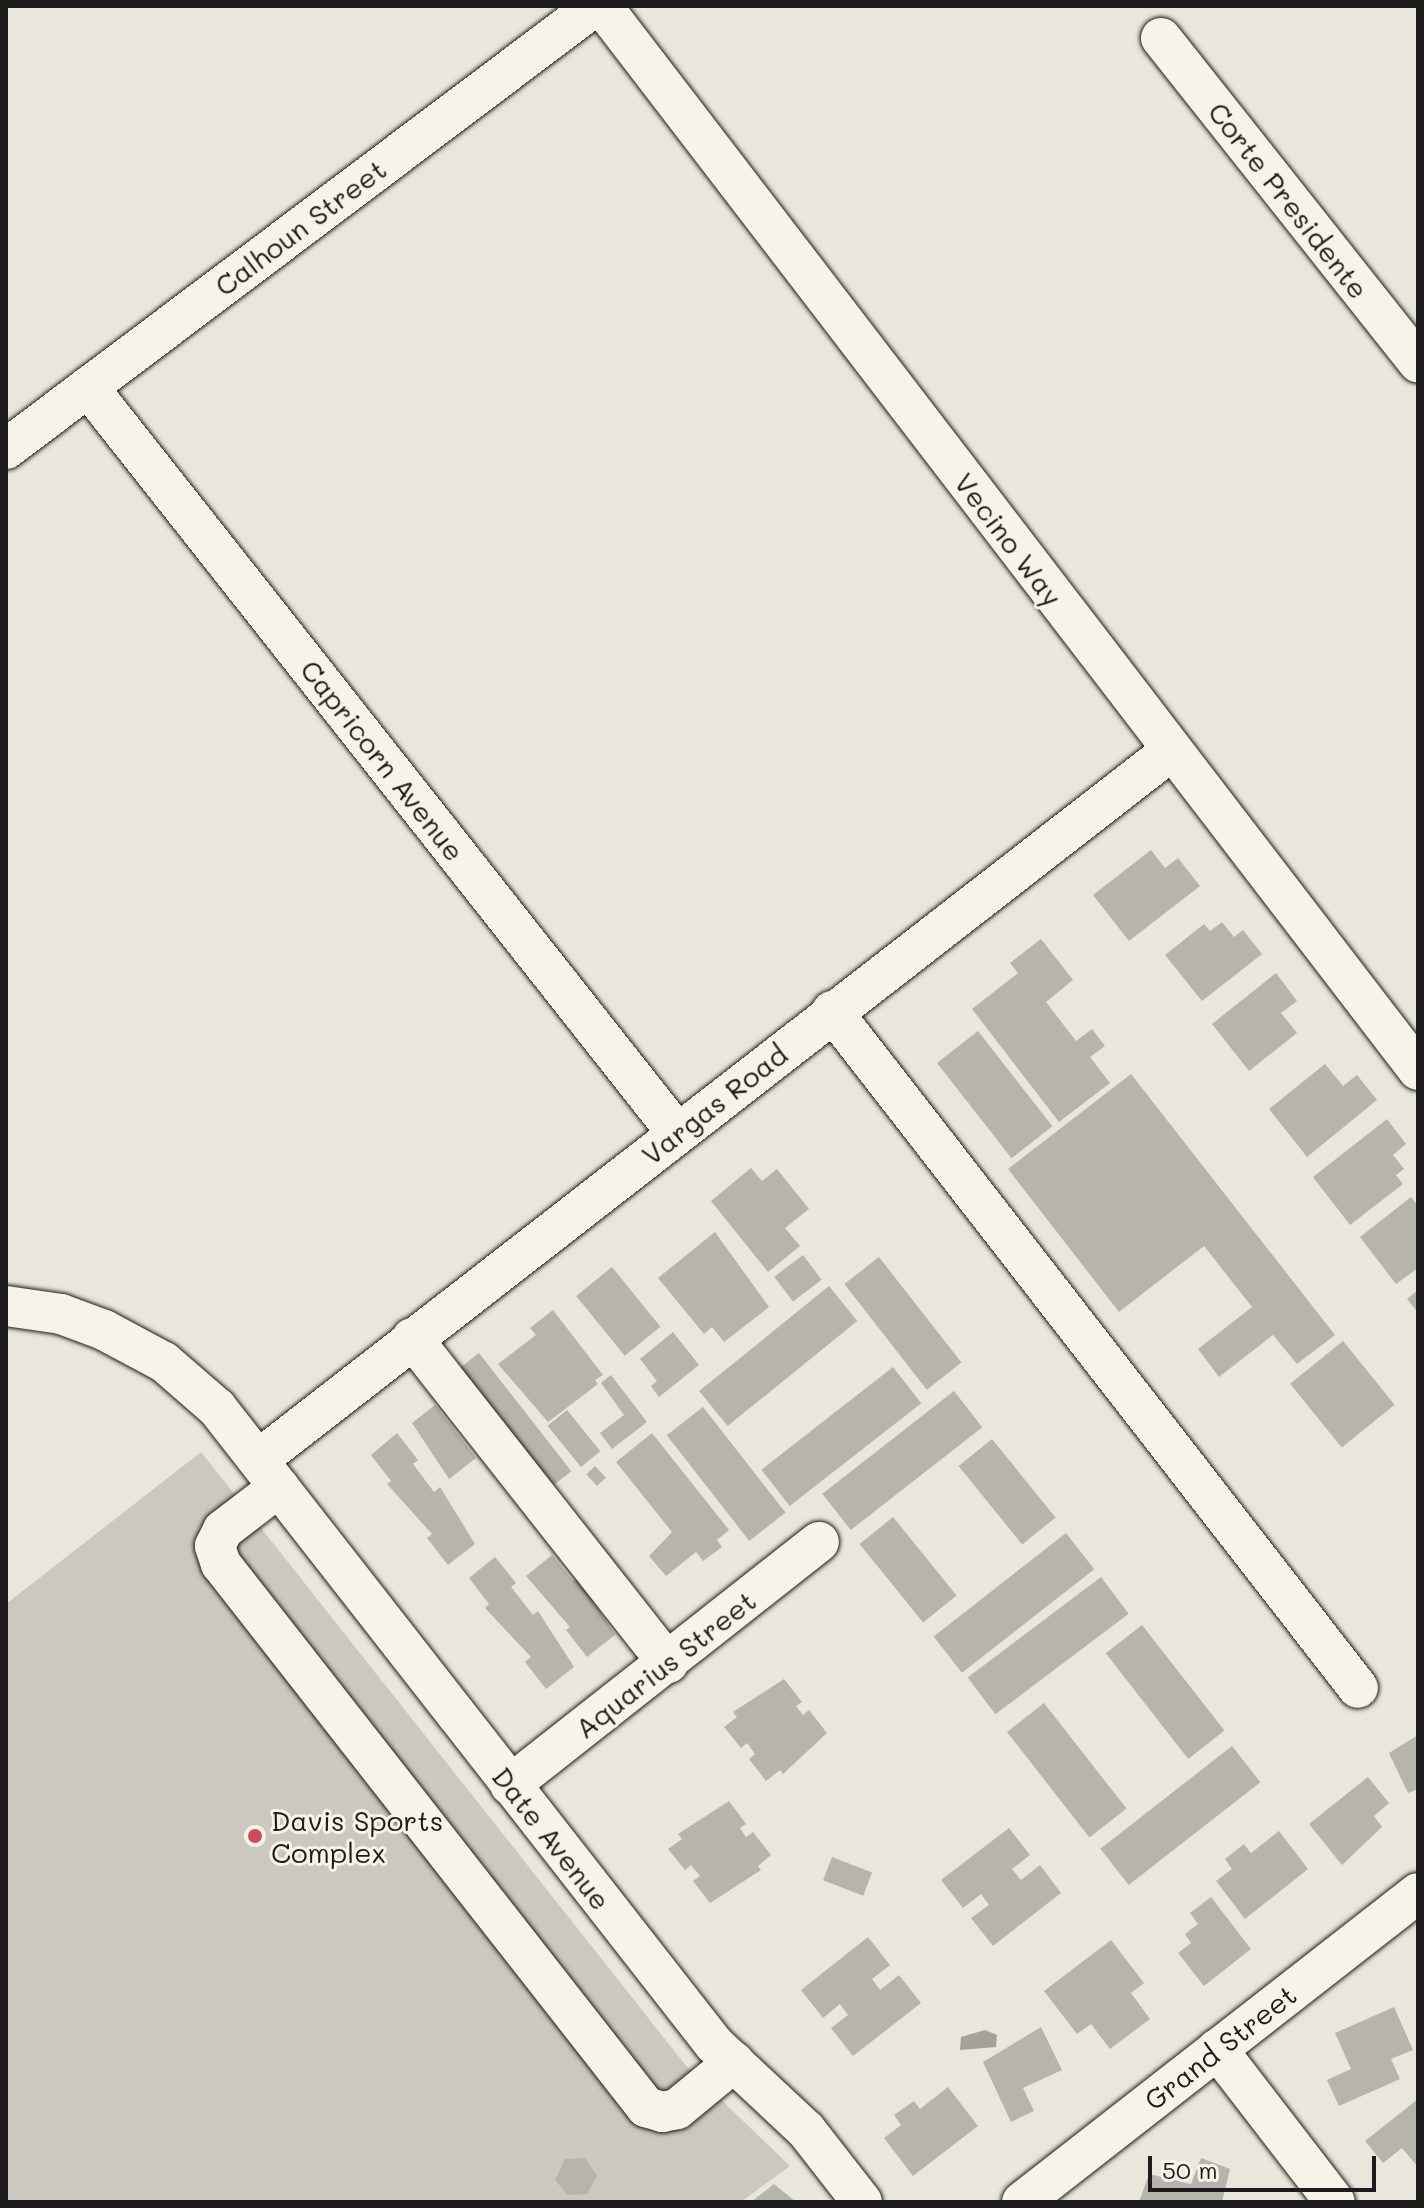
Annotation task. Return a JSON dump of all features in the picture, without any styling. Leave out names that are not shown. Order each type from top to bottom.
[{"type":"street","name":"Calhoun Street","points":[[6,449],[595,6]]},
{"type":"street","name":"Vecino Way","points":[[602,6],[1418,1070]]},
{"type":"street","name":"Corte Presidente","points":[[1161,38],[1418,362]]},
{"type":"street","name":"Capricorn Avenue","points":[[88,387],[677,1133]]},
{"type":"street","name":"Vargas Road","points":[[734,2062],[677,2109],[662,2112],[646,2107],[221,1564],[215,1546],[223,1530],[269,1473],[412,1338],[1171,751]]},
{"type":"street","points":[[832,1011],[1358,1688]]},
{"type":"street","name":"Date Avenue","points":[[6,1306],[61,1314],[164,1362],[217,1408],[510,1785],[734,2062],[806,2130],[862,2202]]},
{"type":"street","points":[[412,1338],[668,1663]]},
{"type":"street","name":"Aquarius Street","points":[[510,1785],[819,1542]]},
{"type":"street","name":"Grand Street","points":[[1022,2202],[1418,1893]]},
{"type":"street","points":[[1217,2049],[1335,2202]]},
{"type":"shaded area","name":"Davis Sports Complex","points":[[201,1452],[687,2067],[790,2166],[741,2202],[6,2202],[6,1604]]},
{"type":"shaded area","points":[[985,2030],[997,2035],[996,2047],[960,2050],[961,2037]]},
{"type":"building","points":[[1151,850],[1165,868],[1178,858],[1200,886],[1129,941],[1093,895]]},
{"type":"building","points":[[1222,922],[1234,937],[1243,930],[1262,954],[1202,1001],[1165,955],[1204,924],[1210,931]]},
{"type":"building","points":[[1041,939],[1073,980],[1046,1002],[1076,1041],[1092,1029],[1105,1046],[1090,1057],[1110,1083],[1059,1122],[972,1009],[1018,973],[1010,963]]},
{"type":"building","points":[[1276,973],[1297,1001],[1281,1013],[1297,1033],[1249,1071],[1212,1024]]},
{"type":"building","points":[[978,1031],[1052,1126],[1012,1158],[937,1063]]},
{"type":"building","points":[[1325,1064],[1343,1086],[1357,1075],[1377,1100],[1307,1157],[1269,1109]]},
{"type":"building","points":[[1131,1074],[1335,1335],[1297,1364],[1273,1335],[1219,1377],[1198,1349],[1252,1307],[1204,1246],[1119,1312],[1008,1169]]},
{"type":"building","points":[[1387,1119],[1406,1144],[1393,1155],[1404,1169],[1396,1175],[1403,1184],[1350,1225],[1313,1177]]},
{"type":"building","points":[[751,1168],[762,1181],[777,1169],[809,1209],[785,1228],[800,1246],[768,1272],[711,1201]]},
{"type":"building","points":[[1411,1197],[1418,1206],[1418,1268],[1396,1284],[1360,1237]]},
{"type":"building","points":[[715,1232],[769,1307],[724,1342],[712,1327],[704,1334],[658,1278]]},
{"type":"building","points":[[803,1255],[822,1280],[793,1301],[774,1277]]},
{"type":"building","points":[[879,1257],[961,1363],[927,1390],[844,1284]]},
{"type":"building","points":[[612,1267],[660,1327],[625,1356],[576,1296]]},
{"type":"building","points":[[829,1286],[857,1321],[728,1426],[699,1391]]},
{"type":"building","points":[[1418,1290],[1418,1313],[1407,1299]]},
{"type":"building","points":[[553,1310],[603,1375],[595,1380],[598,1384],[548,1422],[498,1364],[536,1335],[530,1328]]},
{"type":"building","points":[[673,1332],[699,1365],[659,1397],[651,1386],[657,1381],[640,1359]]},
{"type":"building","points":[[1343,1341],[1395,1405],[1342,1448],[1290,1384]]},
{"type":"building","points":[[479,1353],[571,1471],[551,1487],[459,1369]]},
{"type":"building","points":[[893,1367],[921,1403],[790,1506],[761,1470]]},
{"type":"building","points":[[611,1375],[647,1422],[612,1449],[600,1433],[624,1415],[601,1383]]},
{"type":"building","points":[[954,1391],[982,1427],[851,1530],[822,1494]]},
{"type":"building","points":[[435,1405],[476,1458],[449,1479],[412,1423]]},
{"type":"building","points":[[703,1407],[785,1513],[749,1541],[667,1435]]},
{"type":"building","points":[[567,1410],[600,1451],[581,1467],[548,1426]]},
{"type":"building","points":[[397,1433],[418,1460],[413,1464],[434,1492],[440,1487],[475,1544],[448,1565],[427,1538],[432,1534],[387,1484],[391,1481],[371,1455]]},
{"type":"building","points":[[652,1433],[729,1530],[717,1540],[722,1547],[703,1561],[696,1552],[666,1576],[649,1556],[672,1532],[616,1462]]},
{"type":"building","points":[[992,1439],[1056,1517],[1022,1545],[959,1466]]},
{"type":"building","points":[[595,1466],[606,1478],[597,1486],[586,1474]]},
{"type":"building","points":[[893,1517],[957,1595],[923,1623],[860,1544]]},
{"type":"building","points":[[1066,1533],[1094,1569],[962,1673],[934,1636]]},
{"type":"building","points":[[552,1555],[573,1581],[578,1577],[615,1635],[587,1657],[566,1630],[570,1627],[526,1576]]},
{"type":"building","points":[[495,1557],[516,1583],[511,1587],[533,1615],[538,1611],[574,1667],[546,1689],[525,1662],[531,1657],[485,1608],[489,1604],[469,1578]]},
{"type":"building","points":[[1101,1577],[1129,1614],[995,1714],[968,1678]]},
{"type":"building","points":[[1142,1625],[1224,1731],[1188,1759],[1106,1653]]},
{"type":"building","points":[[784,1679],[802,1702],[796,1706],[803,1715],[809,1710],[827,1733],[783,1774],[780,1770],[766,1781],[749,1759],[755,1754],[747,1743],[741,1748],[724,1727],[737,1717],[733,1712]]},
{"type":"building","points":[[1044,1703],[1126,1809],[1089,1838],[1007,1732]]},
{"type":"building","points":[[1418,1735],[1418,1789],[1408,1793],[1389,1753]]},
{"type":"building","points":[[1232,1746],[1260,1782],[1129,1885],[1100,1849]]},
{"type":"building","points":[[1368,1777],[1389,1803],[1374,1816],[1382,1827],[1342,1865],[1309,1824]]},
{"type":"building","points":[[729,1801],[746,1824],[740,1828],[746,1837],[753,1832],[771,1855],[758,1866],[761,1870],[710,1903],[693,1881],[700,1876],[691,1865],[685,1870],[668,1849],[682,1839],[678,1834]]},
{"type":"building","points":[[1009,1828],[1030,1855],[1012,1869],[1021,1880],[1040,1865],[1061,1893],[993,1946],[971,1918],[989,1905],[981,1894],[963,1908],[941,1880]]},
{"type":"building","points":[[1279,1831],[1308,1869],[1245,1919],[1216,1881],[1232,1869],[1225,1859],[1244,1844],[1251,1853]]},
{"type":"building","points":[[832,1857],[872,1872],[863,1896],[823,1880]]},
{"type":"building","points":[[1211,1897],[1251,1949],[1204,1986],[1178,1953],[1191,1943],[1185,1934],[1198,1924],[1190,1913]]},
{"type":"building","points":[[868,1937],[890,1965],[872,1979],[880,1990],[899,1975],[921,2003],[853,2056],[831,2028],[848,2015],[840,2004],[823,2018],[801,1990]]},
{"type":"building","points":[[1111,1940],[1144,1983],[1131,1993],[1150,2019],[1110,2049],[1091,2024],[1077,2034],[1044,1991]]},
{"type":"building","points":[[1394,2007],[1413,2050],[1391,2059],[1400,2079],[1339,2106],[1327,2080],[1351,2069],[1335,2033]]},
{"type":"building","points":[[1041,2027],[1062,2070],[1023,2088],[1034,2111],[1011,2122],[983,2062]]},
{"type":"building","points":[[948,2087],[978,2126],[913,2176],[884,2138],[901,2125],[894,2115],[914,2101],[920,2109]]},
{"type":"building","points":[[1418,2099],[1418,2167],[1402,2148],[1383,2163],[1365,2141]]},
{"type":"building","points":[[585,2158],[597,2176],[587,2194],[568,2195],[555,2180],[565,2159]]},
{"type":"building","points":[[1201,2158],[1230,2169],[1222,2202],[1139,2202],[1149,2174],[1191,2184]]},
{"type":"building","points":[[774,2184],[796,2202],[751,2202]]},
{"type":"place","name":"Davis Sports Complex","points":[[255,1836]]}]
